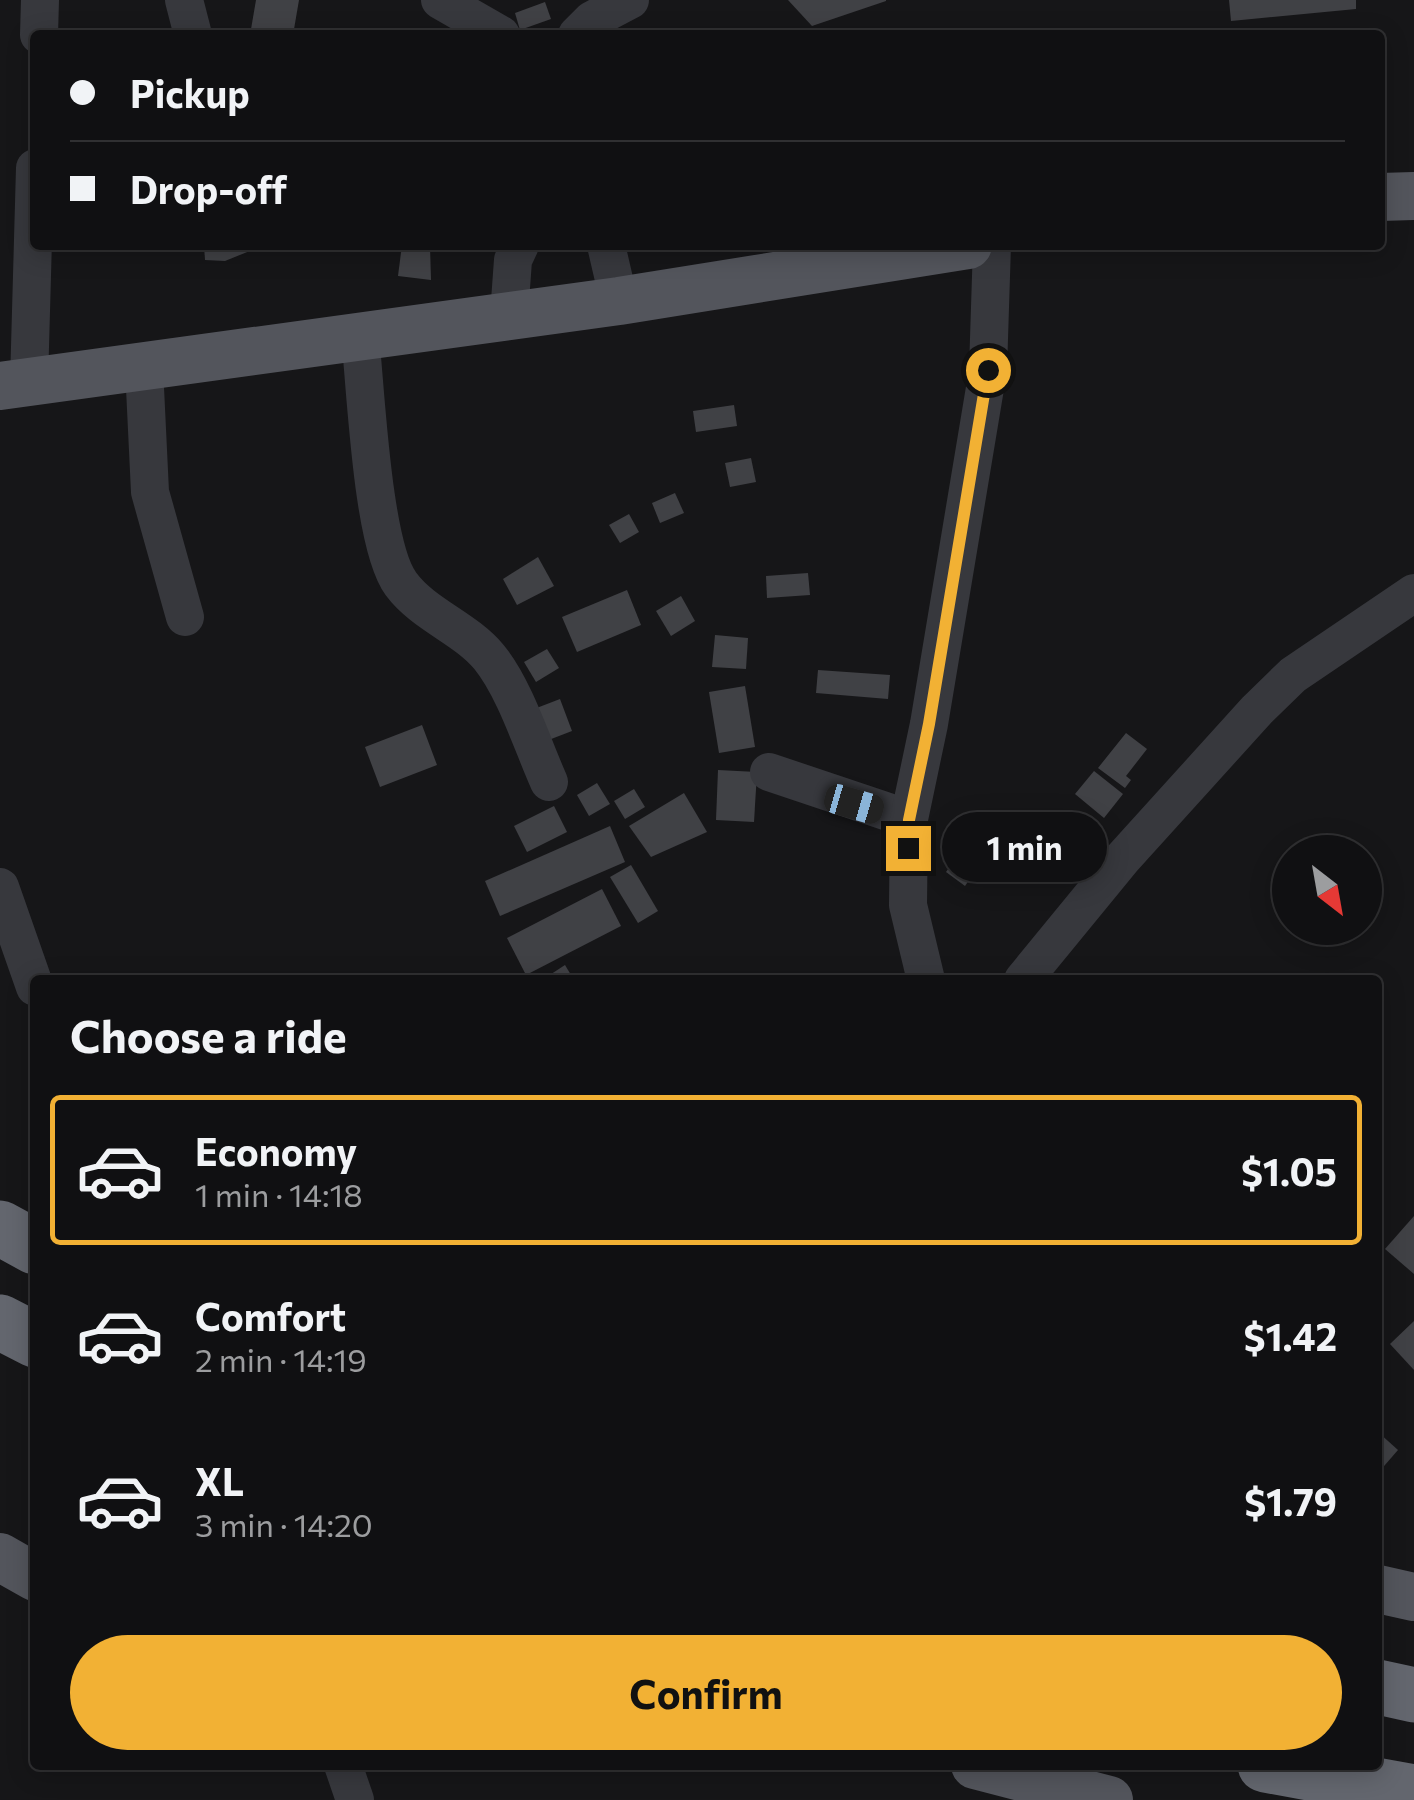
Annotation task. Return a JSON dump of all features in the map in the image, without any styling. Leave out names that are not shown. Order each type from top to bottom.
[{"type":"highway","points":[[0,1228],[30,1244]]},
{"type":"highway","points":[[0,1322],[30,1337]]},
{"type":"highway","points":[[1382,1689],[1414,1695]]},
{"type":"highway","points":[[1293,1770],[1414,1792]]},
{"type":"main road","points":[[1385,196],[1414,196]]},
{"type":"main road","points":[[14,385],[619,301],[937,250]]},
{"type":"main road","points":[[0,1557],[30,1574]]},
{"type":"main road","points":[[1382,1590],[1414,1596]]},
{"type":"main road","points":[[994,1770],[1109,1800]]},
{"type":"street","points":[[38,30],[40,0]]},
{"type":"street","points":[[184,0],[192,30]]},
{"type":"street","points":[[440,0],[492,30]]},
{"type":"street","points":[[582,30],[592,20],[630,0]]},
{"type":"street","points":[[14,385],[30,220]]},
{"type":"street","points":[[509,315],[513,260],[518,250]]},
{"type":"street","points":[[607,250],[619,301]]},
{"type":"street","points":[[925,975],[908,905],[909,820],[929,724],[988,370],[992,250]]},
{"type":"street","points":[[360,336],[387,554],[400,582],[421,604],[489,657],[506,684],[548,782]]},
{"type":"street","points":[[144,366],[150,492],[185,618]]},
{"type":"street","points":[[1028,975],[1123,858],[1257,710],[1293,675],[1414,594]]},
{"type":"street","points":[[769,772],[909,820]]},
{"type":"street","points":[[0,887],[31,975]]},
{"type":"street","points":[[345,1770],[356,1800]]},
{"type":"building","points":[[256,0],[299,0],[294,30],[251,30]]},
{"type":"building","points":[[788,0],[886,0],[886,1],[812,26]]},
{"type":"building","points":[[1229,0],[1356,0],[1356,9],[1231,21]]},
{"type":"building","points":[[545,2],[551,19],[520,30],[515,13]]},
{"type":"building","points":[[204,250],[252,250],[225,261],[205,260]]},
{"type":"building","points":[[401,250],[430,250],[431,280],[398,276]]},
{"type":"building","points":[[734,405],[737,426],[696,432],[693,411]]},
{"type":"building","points":[[751,458],[756,482],[730,487],[725,463]]},
{"type":"building","points":[[675,493],[684,513],[660,523],[652,503]]},
{"type":"building","points":[[629,514],[639,532],[620,543],[609,525]]},
{"type":"building","points":[[538,557],[554,586],[517,605],[503,579]]},
{"type":"building","points":[[808,573],[810,595],[767,598],[766,576]]},
{"type":"building","points":[[627,590],[641,625],[577,652],[562,617]]},
{"type":"building","points":[[681,596],[695,621],[671,636],[656,611]]},
{"type":"building","points":[[715,635],[748,638],[746,669],[712,667]]},
{"type":"building","points":[[547,649],[559,668],[536,682],[524,662]]},
{"type":"building","points":[[818,670],[890,675],[888,699],[816,693]]},
{"type":"building","points":[[745,686],[755,747],[719,753],[709,692]]},
{"type":"building","points":[[560,699],[572,731],[546,741],[534,709]]},
{"type":"building","points":[[422,725],[437,765],[380,787],[365,747]]},
{"type":"building","points":[[1126,733],[1147,749],[1126,776],[1131,780],[1125,788],[1098,768]]},
{"type":"building","points":[[718,770],[757,772],[754,822],[716,820]]},
{"type":"building","points":[[1094,771],[1123,794],[1104,818],[1075,794]]},
{"type":"building","points":[[597,783],[610,804],[589,816],[577,795]]},
{"type":"building","points":[[634,789],[645,807],[625,819],[614,801]]},
{"type":"building","points":[[684,793],[707,832],[651,857],[629,826]]},
{"type":"building","points":[[554,806],[567,832],[527,852],[514,826]]},
{"type":"building","points":[[1014,812],[1047,829],[1025,871],[991,854]]},
{"type":"building","points":[[610,826],[625,862],[500,916],[485,881]]},
{"type":"building","points":[[1074,828],[1092,840],[1081,856],[1063,843]]},
{"type":"building","points":[[965,845],[984,858],[965,886],[946,872]]},
{"type":"building","points":[[631,865],[658,911],[638,923],[610,877]]},
{"type":"building","points":[[602,889],[621,926],[526,975],[507,938]]},
{"type":"building","points":[[565,965],[571,975],[550,975]]},
{"type":"building","points":[[1414,1216],[1414,1274],[1385,1249]]},
{"type":"building","points":[[1414,1321],[1414,1370],[1390,1344]]},
{"type":"building","points":[[1382,1436],[1398,1450],[1382,1468]]},
{"type":"route","points":[[908,848],[909,820],[929,724],[988,370]]}]
